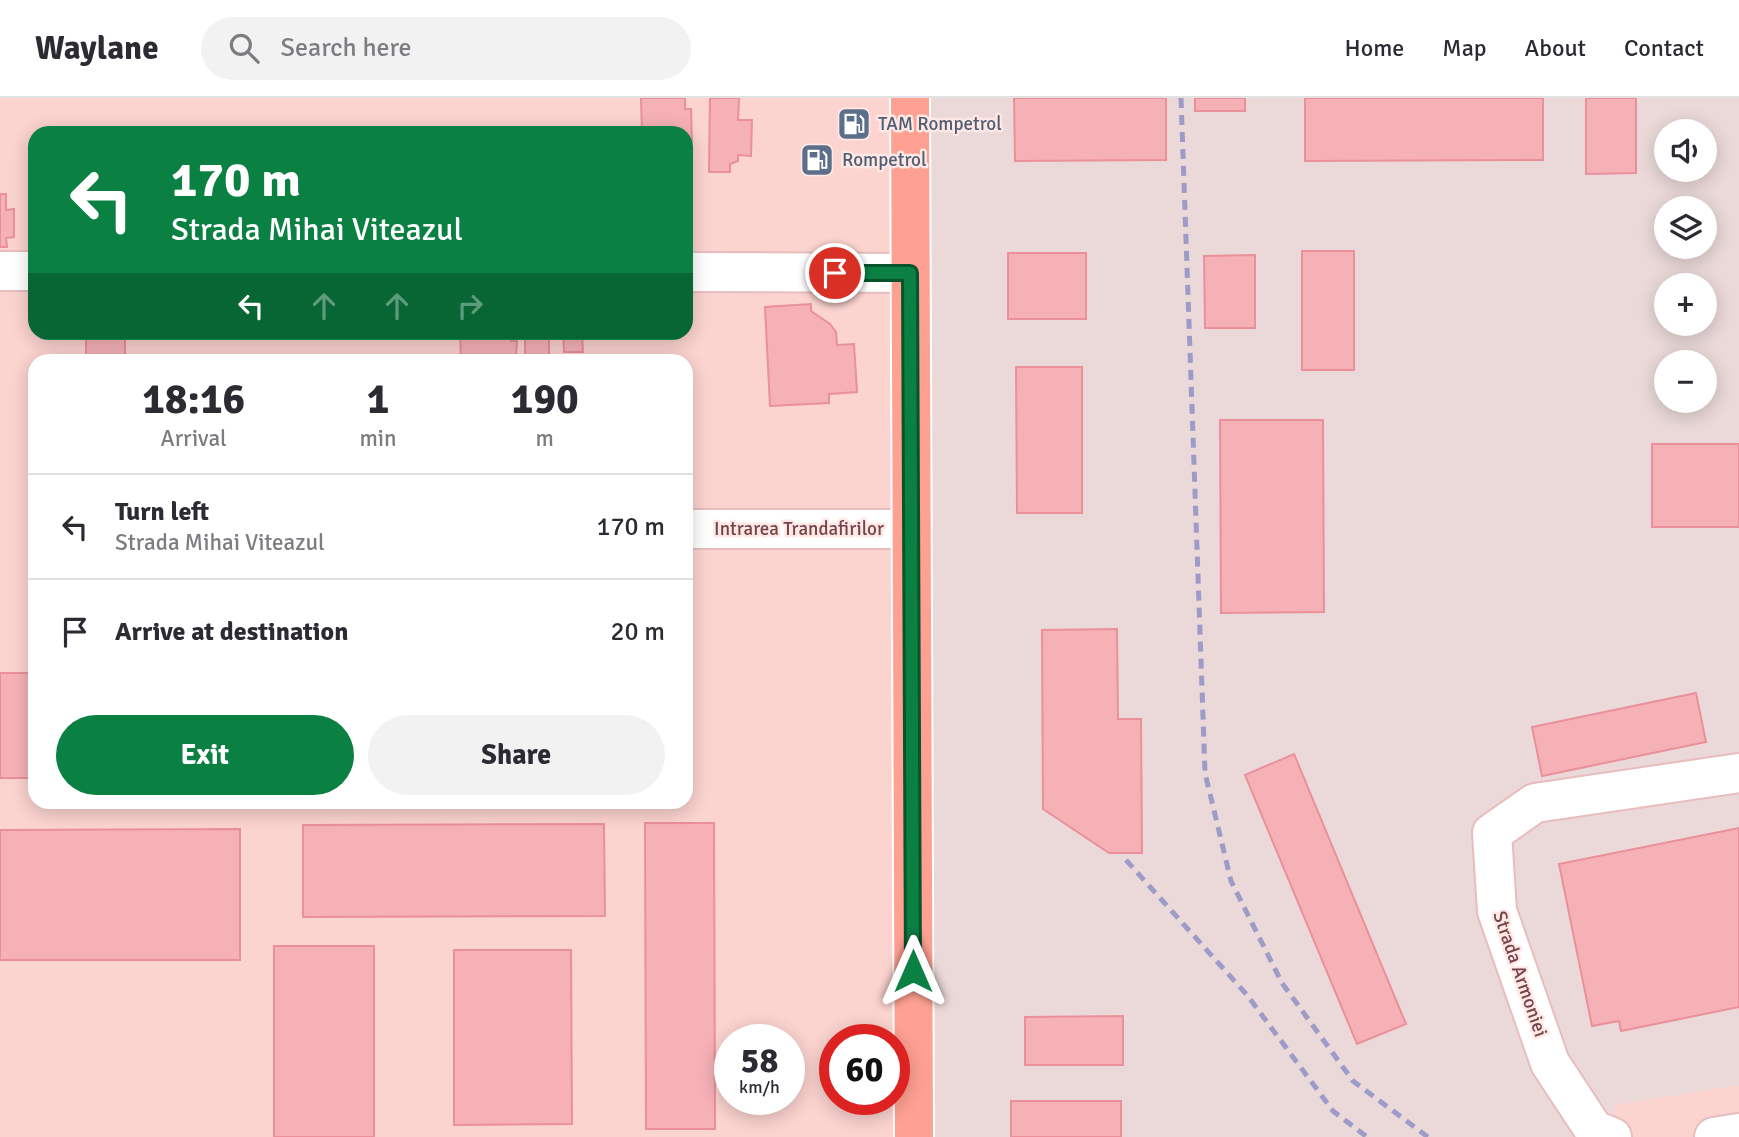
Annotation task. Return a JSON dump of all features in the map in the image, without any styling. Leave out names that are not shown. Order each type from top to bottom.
[{"type":"main road","points":[[910,98],[914,1137]]},
{"type":"street","points":[[0,271],[28,271]]},
{"type":"street","points":[[693,272],[910,273]]},
{"type":"street","name":"Intrarea Trandafirilor","points":[[693,529],[911,529]]},
{"type":"street","name":"Strada Armoniei","points":[[1612,1137],[1594,1130],[1550,1063],[1497,912],[1492,833],[1535,803],[1739,773]]},
{"type":"street","points":[[1714,1137],[1739,1133]]},
{"type":"shaded area","points":[[0,98],[896,98],[895,1024],[819,1024],[819,1115],[895,1115],[895,1137],[0,1137]]},
{"type":"shaded area","points":[[896,98],[1739,98],[1739,1085],[1615,1105],[1615,1137],[895,1137],[895,1115],[910,1115],[910,1024],[895,1024]]},
{"type":"shaded area","points":[[1739,1085],[1739,1137],[1615,1137],[1615,1105]]},
{"type":"building","points":[[641,98],[685,98],[685,109],[691,109],[692,126],[642,126]]},
{"type":"building","points":[[710,98],[739,98],[738,120],[752,120],[751,156],[738,155],[738,161],[730,164],[730,172],[709,172]]},
{"type":"building","points":[[1014,98],[1166,98],[1166,160],[1015,161]]},
{"type":"building","points":[[1195,98],[1245,98],[1245,111],[1195,111]]},
{"type":"building","points":[[1305,98],[1543,98],[1543,160],[1305,161]]},
{"type":"building","points":[[1586,98],[1636,98],[1636,173],[1586,174]]},
{"type":"building","points":[[0,194],[6,194],[6,210],[14,209],[14,237],[6,238],[7,247],[0,247]]},
{"type":"building","points":[[1302,251],[1354,251],[1354,370],[1302,370]]},
{"type":"building","points":[[1008,253],[1086,253],[1086,319],[1008,319]]},
{"type":"building","points":[[1255,255],[1255,328],[1205,328],[1204,256]]},
{"type":"building","points":[[811,304],[811,311],[830,324],[836,332],[837,345],[854,344],[857,392],[829,394],[829,403],[770,406],[765,307]]},
{"type":"building","points":[[86,340],[125,340],[125,354],[86,354]]},
{"type":"building","points":[[460,340],[517,341],[516,354],[461,354]]},
{"type":"building","points":[[525,340],[549,340],[549,354],[525,354]]},
{"type":"building","points":[[563,340],[582,340],[583,352],[564,352]]},
{"type":"building","points":[[1016,367],[1082,367],[1082,513],[1017,513]]},
{"type":"building","points":[[1220,420],[1323,420],[1324,612],[1221,613]]},
{"type":"building","points":[[1652,444],[1739,444],[1739,527],[1652,527]]},
{"type":"building","points":[[1117,629],[1118,719],[1141,719],[1142,853],[1109,853],[1043,809],[1042,630]]},
{"type":"building","points":[[0,673],[28,673],[28,778],[0,778]]},
{"type":"building","points":[[1696,693],[1706,742],[1542,776],[1532,727]]},
{"type":"building","points":[[1294,754],[1406,1024],[1357,1044],[1245,775]]},
{"type":"building","points":[[645,823],[714,823],[715,1129],[646,1129]]},
{"type":"building","points":[[604,824],[605,916],[303,917],[303,825]]},
{"type":"building","points":[[1739,828],[1739,1007],[1621,1031],[1619,1021],[1592,1026],[1559,864]]},
{"type":"building","points":[[240,829],[240,960],[0,960],[0,830]]},
{"type":"building","points":[[274,946],[374,946],[374,1137],[274,1137]]},
{"type":"building","points":[[454,950],[571,950],[572,1124],[454,1125]]},
{"type":"building","points":[[1123,1016],[1123,1065],[1025,1065],[1025,1017]]},
{"type":"building","points":[[1011,1101],[1121,1101],[1121,1137],[1011,1137]]},
{"type":"railway","points":[[1181,98],[1205,773],[1231,881],[1282,983],[1353,1081],[1428,1137]]},
{"type":"railway","points":[[1126,860],[1247,995],[1333,1111],[1367,1137]]},
{"type":"place","name":"TAM Rompetrol","points":[[854,124]]},
{"type":"place","name":"Rompetrol","points":[[817,160]]},
{"type":"route","points":[[835,273],[910,273],[913,971]]}]
